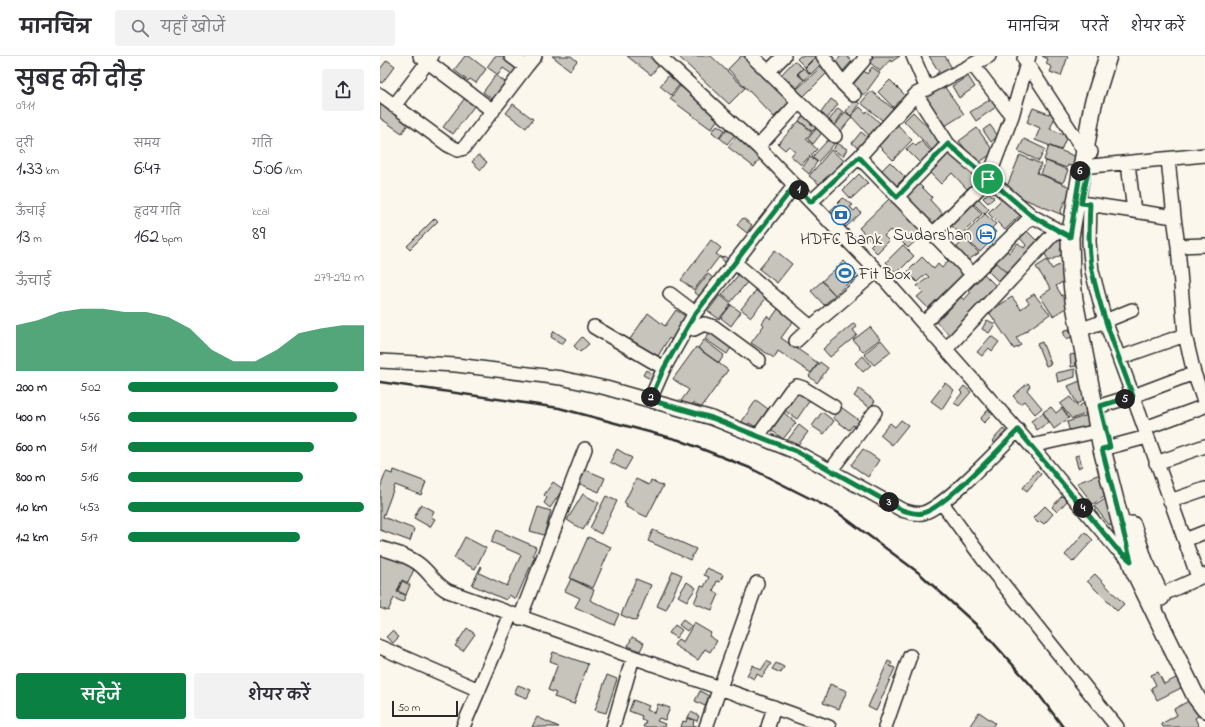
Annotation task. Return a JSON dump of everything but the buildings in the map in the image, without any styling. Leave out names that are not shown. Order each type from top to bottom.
[{"type":"main road","points":[[1108,56],[1093,104],[1087,159],[1086,204],[1076,248],[1076,273],[1106,448],[1137,561],[1205,688]]},
{"type":"main road","points":[[1106,448],[1098,431],[1063,233],[1118,56]]},
{"type":"main road","points":[[1155,597],[1196,697],[1205,709]]},
{"type":"street","points":[[511,56],[526,67]]},
{"type":"street","points":[[380,95],[448,145],[458,150],[464,148],[535,56]]},
{"type":"street","points":[[659,56],[758,147],[877,271],[947,348],[1018,430],[1121,553],[1137,561]]},
{"type":"street","points":[[752,56],[835,136]]},
{"type":"street","points":[[768,72],[784,56]]},
{"type":"street","points":[[823,56],[843,84],[854,95]]},
{"type":"street","points":[[843,84],[863,61],[865,56]]},
{"type":"street","points":[[913,56],[921,92],[948,144],[1032,216],[1063,233],[947,348]]},
{"type":"street","points":[[811,202],[859,157],[921,92],[989,56]]},
{"type":"street","points":[[394,106],[426,58],[493,111]]},
{"type":"street","points":[[1026,58],[1087,159],[1128,164],[1205,155]]},
{"type":"street","points":[[933,234],[988,179],[1012,116],[1026,58]]},
{"type":"street","points":[[973,64],[1012,116]]},
{"type":"street","points":[[758,147],[799,102]]},
{"type":"street","points":[[897,197],[948,144]]},
{"type":"street","points":[[859,157],[973,275]]},
{"type":"street","points":[[1106,448],[1146,432],[1205,405],[1194,373],[1185,335],[1178,246],[1168,159]]},
{"type":"street","points":[[1128,164],[1134,211]]},
{"type":"street","points":[[650,400],[664,368],[695,314],[795,185]]},
{"type":"street","points":[[1155,597],[1201,576],[1170,501],[1105,320],[1092,271],[1086,204],[1174,217]]},
{"type":"street","points":[[924,323],[1032,216]]},
{"type":"street","points":[[1178,246],[1205,245]]},
{"type":"street","points":[[734,262],[811,327]]},
{"type":"street","points":[[796,340],[877,271]]},
{"type":"street","points":[[670,294],[695,314]]},
{"type":"street","points":[[1085,328],[1132,310]]},
{"type":"street","points":[[687,326],[694,329],[704,324],[714,327],[759,360]]},
{"type":"street","points":[[594,327],[664,368]]},
{"type":"street","points":[[1119,358],[1185,335]]},
{"type":"street","points":[[380,361],[456,365],[530,373],[606,388],[650,400],[712,418],[798,452],[910,513],[924,513],[942,503],[1018,430]]},
{"type":"street","points":[[1100,406],[1133,396],[1194,373]]},
{"type":"street","points":[[758,436],[791,390],[797,386],[803,388],[834,407]]},
{"type":"street","points":[[831,470],[875,412]]},
{"type":"street","points":[[1031,446],[1098,431]]},
{"type":"street","points":[[1156,463],[1205,446]]},
{"type":"street","points":[[463,727],[479,690],[516,616],[585,449]]},
{"type":"street","points":[[1170,501],[1205,489]]},
{"type":"street","points":[[942,503],[983,559],[1117,727]]},
{"type":"street","points":[[1185,540],[1205,532]]},
{"type":"street","points":[[1108,538],[1132,542]]},
{"type":"street","points":[[380,548],[411,558],[422,566],[440,587],[448,591],[774,707],[822,726]]},
{"type":"street","points":[[706,727],[757,583]]},
{"type":"street","points":[[380,647],[479,690]]},
{"type":"street","points":[[885,727],[910,656]]},
{"type":"street","points":[[613,727],[633,657]]},
{"type":"street","points":[[768,727],[774,707]]},
{"type":"railway","points":[[380,382],[559,408],[679,440],[750,468],[837,512],[919,573],[981,629],[1037,692],[1063,727]]},
{"type":"place","name":"HDFC Bank","points":[[841,215]]},
{"type":"place","name":"Sudarshan","points":[[986,234]]},
{"type":"place","name":"Fit Box","points":[[845,273]]},
{"type":"route","points":[[948,144],[988,179],[1032,216],[1070,237],[1074,203],[1081,167],[1089,168],[1081,203],[1090,204],[1089,242],[1092,271],[1105,320],[1133,396],[1100,406],[1110,447],[1102,449],[1131,561],[1116,548],[1018,430],[942,503],[924,513],[917,514],[902,510],[798,452],[712,418],[650,400],[664,368],[701,304],[795,185],[811,202],[859,157],[897,197],[948,144]]}]
